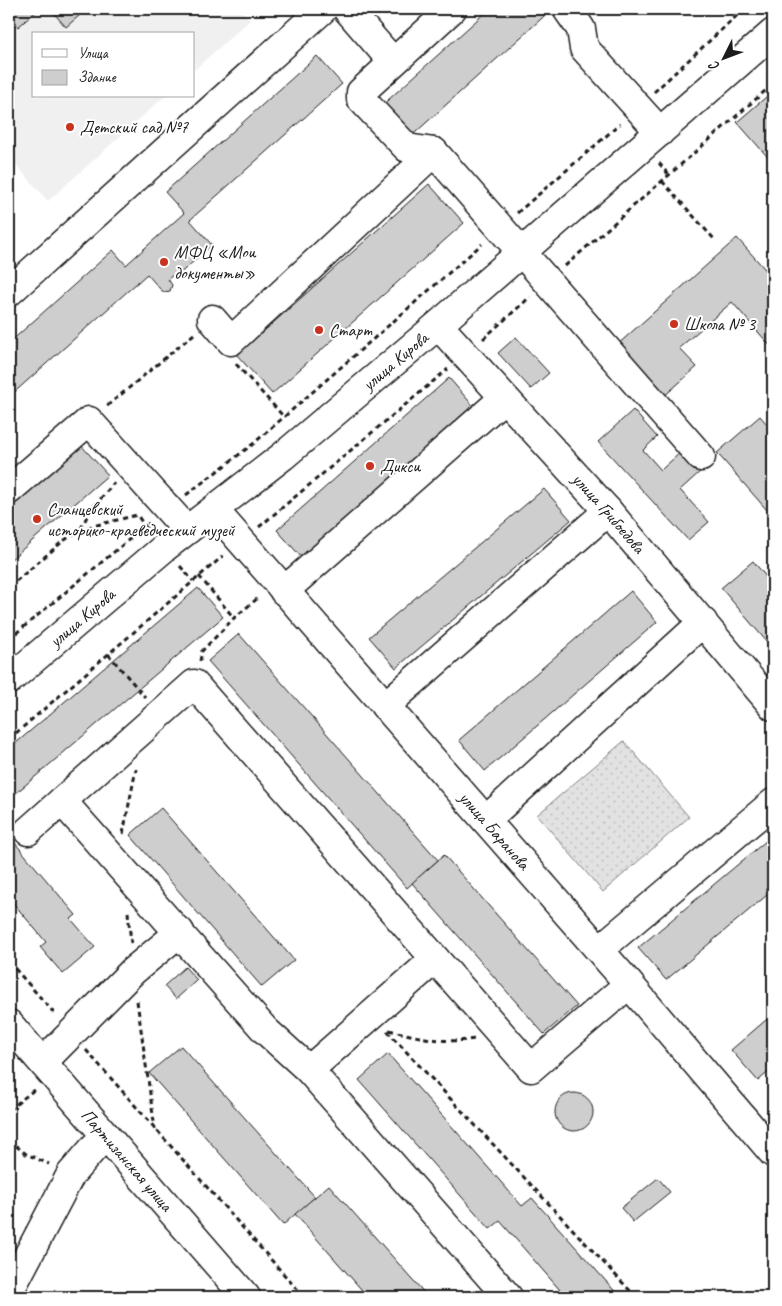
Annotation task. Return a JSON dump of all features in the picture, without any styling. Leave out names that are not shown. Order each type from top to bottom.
[{"type":"street","points":[[9,292],[323,9]]},
{"type":"street","points":[[347,9],[393,62]]},
{"type":"street","points":[[452,9],[361,92],[361,99],[407,148],[434,152],[701,457]]},
{"type":"street","points":[[568,9],[581,29],[584,48],[660,132]]},
{"type":"street","name":"улица Кирова","points":[[9,680],[187,530],[283,456],[438,325],[773,33]]},
{"type":"street","points":[[212,319],[231,341],[434,152]]},
{"type":"street","name":"улица Грибоедова","points":[[438,325],[608,511],[773,706]]},
{"type":"street","points":[[280,587],[504,398]]},
{"type":"street","points":[[9,490],[89,421],[129,466],[150,483],[167,508],[187,530]]},
{"type":"street","name":"улица Баранова","points":[[214,510],[600,950],[773,1153]]},
{"type":"street","points":[[385,706],[608,511]]},
{"type":"street","points":[[486,820],[703,622]]},
{"type":"street","points":[[28,831],[194,684],[531,1068],[629,984]]},
{"type":"street","points":[[62,801],[265,1030],[310,1070],[508,1297]]},
{"type":"street","points":[[600,950],[773,803]]},
{"type":"street","points":[[48,1068],[72,1034],[133,972],[180,932]]},
{"type":"street","points":[[310,1070],[436,959]]},
{"type":"street","name":"Партизанская улица","points":[[9,1024],[246,1297]]},
{"type":"street","points":[[9,1292],[71,1174],[105,1135]]},
{"type":"path","points":[[9,639],[144,526],[253,444],[637,108],[744,9]]},
{"type":"path","points":[[465,355],[773,84]]},
{"type":"path","points":[[662,180],[714,239]]},
{"type":"path","points":[[89,421],[212,319]]},
{"type":"path","points":[[231,341],[230,358],[284,417]]},
{"type":"path","points":[[81,529],[89,512],[129,466]]},
{"type":"path","points":[[9,587],[62,542],[81,529],[137,515],[144,526]]},
{"type":"path","points":[[199,576],[234,618]]},
{"type":"path","points":[[194,684],[202,651],[234,618],[280,587]]},
{"type":"path","points":[[108,654],[160,714]]},
{"type":"path","points":[[124,870],[121,841],[136,766]]},
{"type":"path","points":[[127,907],[133,972],[156,1130]]},
{"type":"path","points":[[9,962],[304,1297]]},
{"type":"path","points":[[502,1036],[462,1041],[429,1040],[386,1030],[636,1297]]},
{"type":"path","points":[[9,1110],[48,1068]]},
{"type":"path","points":[[9,1140],[26,1154],[71,1174]]},
{"type":"shaded area","name":"Детский сад №7","points":[[9,9],[240,9],[250,20],[195,69],[195,32],[32,32],[32,98],[163,98],[48,201],[9,157]]},
{"type":"shaded area","points":[[624,741],[689,817],[603,892],[537,815]]},
{"type":"building","points":[[9,9],[39,9],[18,27],[9,17]]},
{"type":"building","points":[[50,9],[87,9],[66,27]]},
{"type":"building","points":[[489,9],[552,9],[406,141],[378,109]]},
{"type":"building","points":[[317,56],[342,84],[190,220],[212,245],[176,277],[173,275],[168,279],[172,285],[170,291],[164,292],[161,290],[147,274],[9,397],[9,343],[113,250],[126,265],[184,213],[165,192]]},
{"type":"building","points":[[773,91],[773,163],[737,122]]},
{"type":"building","points":[[429,184],[464,223],[272,394],[237,355]]},
{"type":"building","name":"Школа № 3","points":[[737,238],[773,278],[773,349],[732,302],[679,348],[697,367],[662,398],[616,346]]},
{"type":"building","points":[[516,337],[549,373],[531,389],[498,353]]},
{"type":"building","points":[[449,378],[475,408],[303,559],[277,530]]},
{"type":"building","points":[[633,410],[657,437],[643,450],[661,470],[682,451],[701,471],[680,490],[709,522],[688,540],[598,442]]},
{"type":"building","points":[[760,416],[773,431],[773,517],[717,453]]},
{"type":"building","points":[[79,443],[108,475],[9,561],[9,504]]},
{"type":"building","points":[[544,489],[571,520],[396,668],[369,637]]},
{"type":"building","points":[[753,561],[773,585],[773,649],[721,588]]},
{"type":"building","points":[[198,588],[223,617],[9,799],[9,749]]},
{"type":"building","points":[[631,591],[657,622],[485,771],[459,740]]},
{"type":"building","points":[[239,634],[438,860],[407,888],[208,661]]},
{"type":"building","points":[[161,808],[294,960],[262,987],[130,835]]},
{"type":"building","points":[[773,835],[773,890],[666,980],[638,948]]},
{"type":"building","points":[[9,836],[76,915],[71,919],[95,947],[63,974],[40,947],[46,942],[9,898]]},
{"type":"building","points":[[444,855],[577,1006],[544,1034],[412,883]]},
{"type":"building","points":[[185,967],[197,980],[176,999],[164,986]]},
{"type":"building","points":[[773,1014],[773,1068],[758,1081],[731,1050]]},
{"type":"building","points":[[181,1046],[315,1197],[283,1225],[149,1073]]},
{"type":"building","points":[[388,1054],[522,1206],[532,1198],[620,1297],[566,1297],[500,1221],[490,1229],[359,1080]]},
{"type":"building","points":[[574,1093],[587,1099],[593,1112],[587,1125],[574,1131],[561,1125],[555,1112],[561,1099]]},
{"type":"building","points":[[658,1178],[670,1192],[633,1222],[621,1208]]},
{"type":"building","points":[[329,1185],[428,1297],[368,1297],[295,1214]]},
{"type":"place","name":"Детский сад №7","points":[[70,127]]},
{"type":"place","name":"МФЦ «Мои документы»","points":[[164,262]]},
{"type":"place","name":"Школа № 3","points":[[674,324]]},
{"type":"place","name":"Старт","points":[[319,330]]},
{"type":"place","name":"Дикси","points":[[370,466]]},
{"type":"place","name":"Сланцевский историко-краеведческий музей","points":[[37,519]]}]
